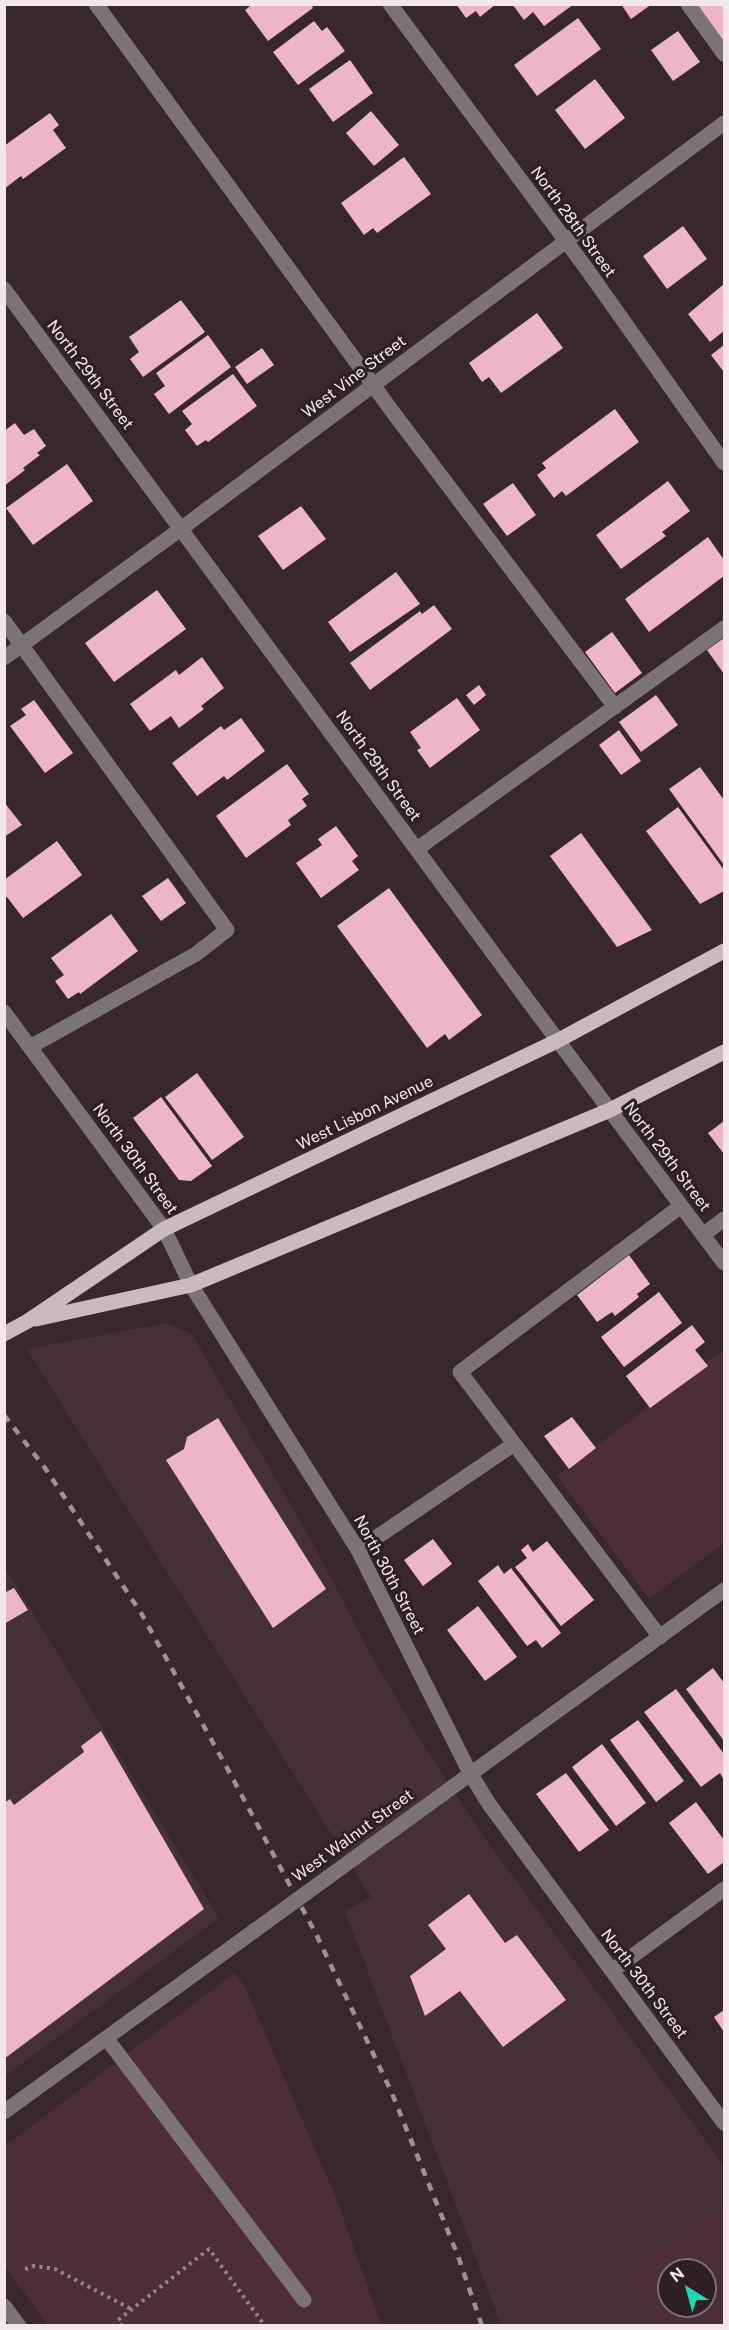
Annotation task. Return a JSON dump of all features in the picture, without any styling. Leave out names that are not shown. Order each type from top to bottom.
[{"type":"main road","name":"West Lisbon Avenue","points":[[4,1334],[28,1321],[164,1229],[557,1041],[724,951]]},
{"type":"main road","name":"West Lisbon Avenue","points":[[28,1321],[191,1285],[610,1110],[724,1052]]},
{"type":"street","points":[[96,4],[373,385],[615,707]]},
{"type":"street","name":"North 28th Street","points":[[390,4],[566,242],[724,463]]},
{"type":"street","points":[[688,4],[724,54]]},
{"type":"street","name":"West Vine Street","points":[[4,658],[182,528],[724,123]]},
{"type":"street","name":"North 29th Street","points":[[4,289],[182,528],[557,1041],[724,1263]]},
{"type":"street","points":[[4,621],[227,930],[196,954],[30,1047]]},
{"type":"street","points":[[417,849],[724,628]]},
{"type":"street","name":"North 30th Street","points":[[4,1012],[164,1229],[191,1285],[358,1550],[470,1773],[496,1815],[724,2123]]},
{"type":"street","points":[[660,1637],[460,1372],[681,1206]]},
{"type":"street","points":[[703,1235],[724,1219]]},
{"type":"street","points":[[358,1550],[514,1444]]},
{"type":"street","name":"West Walnut Street","points":[[4,2112],[724,1590]]},
{"type":"street","points":[[612,1971],[724,1889]]},
{"type":"street","points":[[106,2039],[304,2300]]},
{"type":"street","points":[[4,2306],[19,2325]]},
{"type":"path","points":[[122,2325],[118,2320],[209,2249],[265,2325]]},
{"type":"path","points":[[25,2269],[34,2266],[55,2269],[131,2309]]},
{"type":"shaded area","points":[[167,1323],[192,1334],[314,1545],[367,1648],[424,1746],[477,1827],[724,2166],[724,2204],[627,2276],[662,2325],[501,2325],[345,1911],[371,1897],[27,1349]]},
{"type":"shaded area","points":[[724,1350],[724,1543],[649,1599],[557,1476]]},
{"type":"shaded area","points":[[4,1566],[219,1918],[5,2076],[4,2076]]},
{"type":"shaded area","points":[[235,1973],[246,1989],[338,2203],[381,2325],[48,2325],[5,2267],[5,2146]]},
{"type":"shaded area","points":[[724,2204],[724,2325],[662,2325],[626,2276]]},
{"type":"building","points":[[253,4],[311,4],[313,8],[268,41],[245,10]]},
{"type":"building","points":[[456,4],[496,4],[480,17],[476,11],[466,18]]},
{"type":"building","points":[[512,4],[574,4],[544,26],[533,12],[524,20]]},
{"type":"building","points":[[621,4],[652,4],[631,19]]},
{"type":"building","points":[[695,4],[724,4],[724,44]]},
{"type":"building","points":[[578,18],[601,49],[537,96],[514,65]]},
{"type":"building","points":[[314,21],[322,31],[327,27],[345,51],[298,85],[273,52]]},
{"type":"building","points":[[678,31],[700,62],[673,81],[651,50]]},
{"type":"building","points":[[350,60],[373,93],[333,122],[309,89]]},
{"type":"building","points":[[595,79],[625,118],[585,149],[555,110]]},
{"type":"building","points":[[371,111],[399,145],[374,166],[346,133]]},
{"type":"building","points":[[50,113],[59,125],[53,130],[66,148],[23,179],[21,176],[4,189],[4,146]]},
{"type":"building","points":[[404,157],[431,194],[377,233],[373,228],[364,235],[341,203]]},
{"type":"building","points":[[683,226],[707,259],[667,289],[643,256]]},
{"type":"building","points":[[724,284],[724,331],[710,342],[688,314]]},
{"type":"building","points":[[181,300],[205,332],[143,377],[130,359],[139,352],[129,337]]},
{"type":"building","points":[[537,313],[563,348],[501,393],[489,377],[482,382],[469,363]]},
{"type":"building","points":[[208,335],[231,367],[169,414],[154,394],[165,386],[156,373]]},
{"type":"building","points":[[724,345],[724,372],[711,355]]},
{"type":"building","points":[[262,348],[274,365],[247,384],[235,367]]},
{"type":"building","points":[[233,374],[257,406],[208,442],[206,440],[197,446],[185,430],[192,424],[182,411]]},
{"type":"building","points":[[615,409],[639,442],[566,496],[562,491],[554,498],[537,475],[546,468],[542,463]]},
{"type":"building","points":[[15,423],[24,435],[34,429],[46,446],[37,453],[40,455],[23,468],[25,470],[4,486],[4,431]]},
{"type":"building","points":[[67,464],[93,501],[33,545],[6,508]]},
{"type":"building","points":[[668,481],[690,511],[662,532],[666,536],[621,569],[596,535]]},
{"type":"building","points":[[513,483],[536,515],[507,536],[483,504]]},
{"type":"building","points":[[301,506],[326,539],[283,570],[258,536]]},
{"type":"building","points":[[708,537],[724,560],[724,576],[649,632],[625,599]]},
{"type":"building","points":[[396,572],[420,604],[350,652],[328,622]]},
{"type":"building","points":[[157,590],[186,629],[114,682],[85,643]]},
{"type":"building","points":[[434,605],[452,629],[370,690],[350,663],[420,611],[422,614]]},
{"type":"building","points":[[612,632],[642,673],[615,693],[585,652]]},
{"type":"building","points":[[724,638],[724,674],[707,650]]},
{"type":"building","points":[[202,657],[224,688],[201,706],[204,709],[179,728],[171,716],[150,731],[130,704],[176,670],[179,675]]},
{"type":"building","points":[[479,685],[486,695],[474,705],[466,695]]},
{"type":"building","points":[[656,695],[678,725],[641,752],[619,722]]},
{"type":"building","points":[[457,698],[480,730],[430,768],[417,750],[421,748],[410,732]]},
{"type":"building","points":[[34,700],[73,753],[45,773],[10,726],[26,715],[21,709]]},
{"type":"building","points":[[241,718],[265,751],[227,780],[224,776],[197,796],[172,763],[221,726],[224,730]]},
{"type":"building","points":[[619,730],[641,761],[621,775],[599,745]]},
{"type":"building","points":[[287,764],[309,794],[302,799],[307,806],[288,820],[291,825],[246,858],[216,816]]},
{"type":"building","points":[[700,767],[724,800],[724,865],[669,789]]},
{"type":"building","points":[[4,802],[22,825],[4,837]]},
{"type":"building","points":[[678,807],[724,870],[724,891],[700,904],[646,831]]},
{"type":"building","points":[[336,826],[358,856],[352,861],[359,870],[321,898],[296,863],[322,845],[318,839]]},
{"type":"building","points":[[581,833],[652,930],[617,947],[550,856]]},
{"type":"building","points":[[57,841],[82,875],[23,918],[7,897],[4,898],[4,880]]},
{"type":"building","points":[[168,878],[186,903],[161,921],[142,896]]},
{"type":"building","points":[[389,888],[482,1015],[449,1040],[445,1034],[427,1048],[337,926]]},
{"type":"building","points":[[111,914],[138,951],[80,994],[79,992],[68,999],[55,981],[64,975],[51,958]]},
{"type":"building","points":[[197,1073],[244,1137],[212,1160],[165,1097]]},
{"type":"building","points":[[161,1097],[212,1166],[191,1181],[179,1180],[133,1118]]},
{"type":"building","points":[[724,1121],[724,1154],[708,1133]]},
{"type":"building","points":[[629,1255],[650,1284],[637,1294],[639,1297],[615,1316],[612,1312],[597,1322],[577,1295]]},
{"type":"building","points":[[659,1292],[682,1323],[624,1367],[601,1337]]},
{"type":"building","points":[[692,1325],[705,1342],[695,1350],[708,1366],[650,1408],[626,1376]]},
{"type":"building","points":[[572,1417],[596,1448],[569,1469],[544,1436]]},
{"type":"building","points":[[218,1418],[326,1589],[273,1628],[166,1460],[184,1449],[187,1437]]},
{"type":"building","points":[[433,1539],[452,1564],[423,1586],[404,1560]]},
{"type":"building","points":[[547,1541],[594,1600],[561,1626],[515,1567],[527,1558],[521,1550],[528,1544],[533,1552]]},
{"type":"building","points":[[498,1565],[504,1574],[511,1568],[561,1633],[542,1648],[536,1640],[527,1646],[478,1581]]},
{"type":"building","points":[[14,1588],[28,1610],[4,1624],[4,1593]]},
{"type":"building","points":[[478,1606],[517,1657],[485,1681],[447,1630]]},
{"type":"building","points":[[713,1668],[724,1683],[724,1741],[686,1689]]},
{"type":"building","points":[[676,1689],[724,1754],[724,1780],[720,1773],[701,1787],[644,1712]]},
{"type":"building","points":[[638,1720],[684,1781],[656,1802],[610,1740]]},
{"type":"building","points":[[101,1731],[204,1909],[4,2059],[4,1803],[10,1799],[14,1805],[84,1752],[81,1746]]},
{"type":"building","points":[[602,1744],[646,1803],[616,1826],[572,1767]]},
{"type":"building","points":[[566,1773],[609,1830],[579,1852],[536,1794]]},
{"type":"building","points":[[696,1802],[724,1840],[724,1862],[708,1874],[669,1823]]},
{"type":"building","points":[[469,1894],[505,1943],[517,1935],[566,2000],[503,2047],[460,1991],[425,2016],[410,1976],[446,1949],[428,1925]]},
{"type":"building","points":[[724,2010],[724,2032],[714,2017]]},
{"type":"railway","points":[[4,1415],[45,1468],[141,1613],[316,1934],[391,2091],[458,2256],[482,2326]]}]
